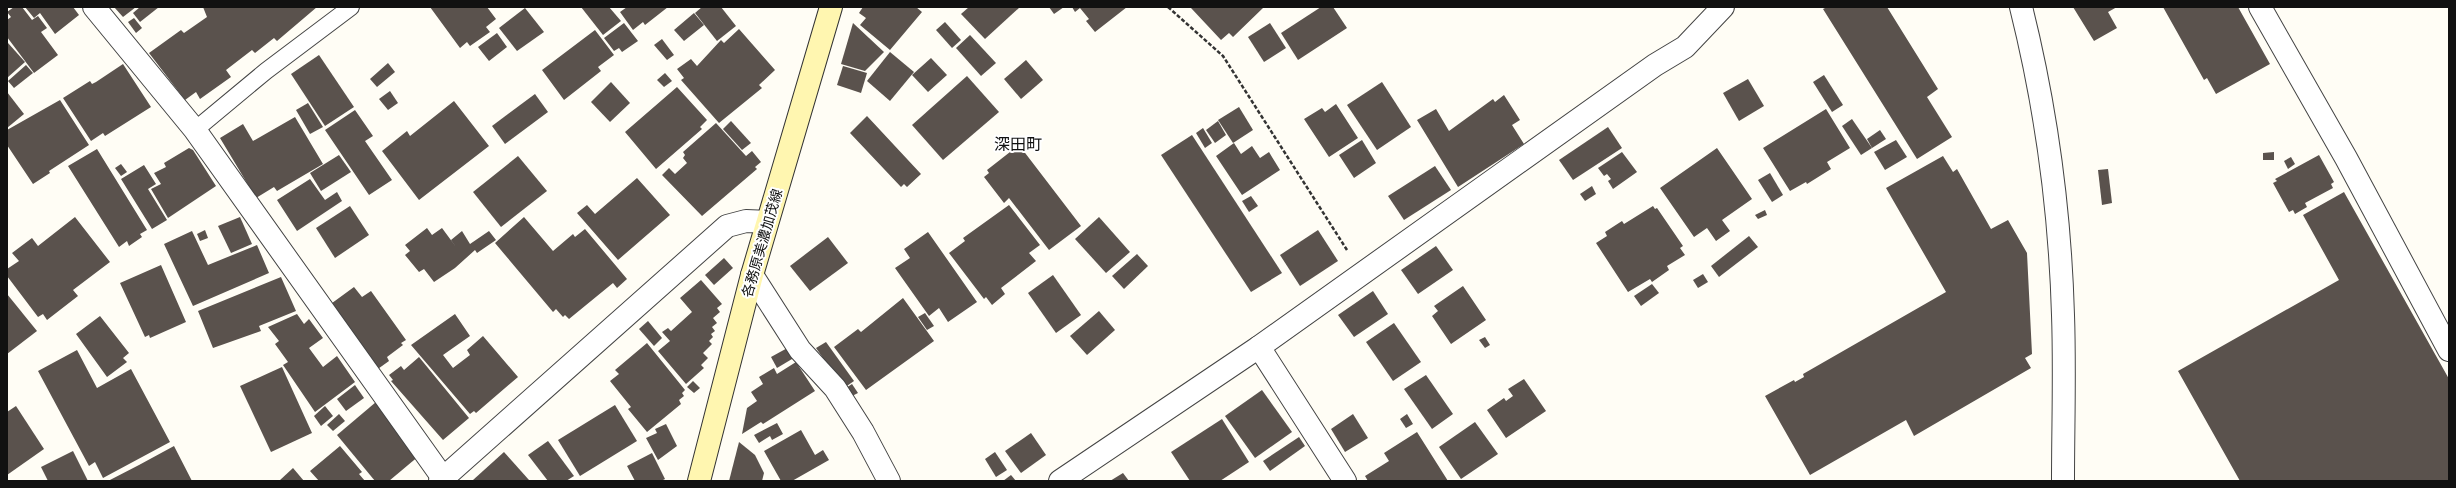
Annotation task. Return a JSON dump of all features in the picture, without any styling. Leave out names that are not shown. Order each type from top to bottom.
[{"type":"main road","name":"各務原美濃加茂線","points":[[699,481],[752,275],[831,7]]},
{"type":"street","points":[[94,7],[195,130],[442,479],[727,226],[746,221],[767,222]]},
{"type":"street","points":[[1060,481],[1259,347],[1655,65],[1685,47],[1723,7]]},
{"type":"street","points":[[2021,7],[2038,75],[2052,178],[2063,314],[2063,481]]},
{"type":"street","points":[[2260,7],[2346,158],[2449,350]]},
{"type":"street","points":[[752,275],[800,350],[839,395],[863,432],[889,481]]},
{"type":"street","points":[[1259,347],[1345,481]]},
{"type":"lane","points":[[195,130],[266,71],[351,7]]},
{"type":"path","points":[[1168,7],[1223,56],[1362,274]]},
{"type":"building","points":[[14,7],[22,7],[32,20],[38,16],[47,28],[41,32],[58,55],[34,73],[7,37],[7,20],[11,17],[7,12]]},
{"type":"building","points":[[25,7],[73,7],[79,15],[55,34],[40,13],[34,18]]},
{"type":"building","points":[[114,7],[136,7],[123,17]]},
{"type":"building","points":[[140,7],[159,7],[140,22],[133,13]]},
{"type":"building","points":[[203,7],[317,7],[277,41],[274,38],[255,53],[252,50],[226,70],[231,77],[200,99],[196,92],[185,100],[149,53],[181,30],[184,33],[207,17]]},
{"type":"building","points":[[430,7],[487,7],[496,19],[486,27],[490,32],[470,46],[467,42],[460,48]]},
{"type":"building","points":[[581,7],[609,7],[621,21],[603,35]]},
{"type":"building","points":[[627,7],[668,7],[645,25],[643,22],[633,30],[620,12]]},
{"type":"building","points":[[702,7],[721,7],[736,26],[717,41],[695,13]]},
{"type":"building","points":[[863,7],[916,7],[922,12],[890,50],[860,25],[866,18],[859,13]]},
{"type":"building","points":[[969,7],[1020,7],[985,39],[961,14]]},
{"type":"building","points":[[1049,7],[1064,7],[1054,14]]},
{"type":"building","points":[[1072,7],[1127,7],[1095,32],[1086,21],[1089,19],[1080,8],[1075,12]]},
{"type":"building","points":[[1321,7],[1333,7],[1347,28],[1298,60],[1281,33]]},
{"type":"building","points":[[1827,7],[1887,7],[1938,89],[1927,97],[1952,137],[1917,159],[1823,9]]},
{"type":"building","points":[[2073,7],[2117,7],[2108,12],[2117,28],[2094,41]]},
{"type":"building","points":[[2163,7],[2238,7],[2270,64],[2216,94],[2207,78],[2204,80]]},
{"type":"building","points":[[525,8],[544,32],[517,51],[499,28]]},
{"type":"building","points":[[1191,8],[1263,8],[1233,37],[1229,33],[1221,40]]},
{"type":"building","points":[[694,13],[704,25],[684,41],[674,30]]},
{"type":"building","points":[[134,18],[142,28],[136,33],[128,22]]},
{"type":"building","points":[[945,22],[961,40],[952,48],[936,30]]},
{"type":"building","points":[[624,23],[638,41],[622,52],[619,48],[614,51],[604,38]]},
{"type":"building","points":[[853,23],[884,52],[865,71],[841,64]]},
{"type":"building","points":[[1270,23],[1286,48],[1264,62],[1248,37]]},
{"type":"building","points":[[739,29],[775,70],[759,85],[762,88],[719,123],[681,80],[684,78],[677,69],[691,59],[697,66],[721,40],[724,43]]},
{"type":"building","points":[[595,30],[614,55],[598,67],[601,71],[564,100],[542,70]]},
{"type":"building","points":[[497,33],[507,47],[489,61],[478,47]]},
{"type":"building","points":[[970,35],[996,63],[981,76],[956,48]]},
{"type":"building","points":[[662,39],[674,55],[667,60],[654,45]]},
{"type":"building","points":[[8,43],[25,62],[7,78],[7,44]]},
{"type":"building","points":[[890,52],[914,72],[890,101],[867,81]]},
{"type":"building","points":[[319,55],[354,107],[325,126],[291,74]]},
{"type":"building","points":[[931,58],[947,75],[928,92],[912,75]]},
{"type":"building","points":[[1026,60],[1043,80],[1021,99],[1004,79]]},
{"type":"building","points":[[388,63],[395,72],[377,87],[370,79]]},
{"type":"building","points":[[123,64],[151,107],[105,136],[103,133],[91,141],[63,98],[90,81],[92,84],[96,82]]},
{"type":"building","points":[[26,65],[33,73],[14,88],[8,81]]},
{"type":"building","points":[[843,66],[867,73],[861,93],[837,85]]},
{"type":"building","points":[[665,73],[672,81],[664,87],[657,80]]},
{"type":"building","points":[[1824,75],[1843,105],[1832,112],[1813,82]]},
{"type":"building","points":[[967,76],[999,112],[943,160],[912,125]]},
{"type":"building","points":[[1748,79],[1764,106],[1739,121],[1723,93]]},
{"type":"building","points":[[611,82],[630,103],[610,122],[591,102]]},
{"type":"building","points":[[1382,82],[1411,127],[1377,150],[1347,105]]},
{"type":"building","points":[[677,87],[707,120],[700,127],[702,129],[656,169],[625,132]]},
{"type":"building","points":[[390,91],[398,103],[388,110],[379,99]]},
{"type":"building","points":[[7,92],[24,114],[7,128]]},
{"type":"building","points":[[535,94],[548,112],[505,144],[492,126]]},
{"type":"building","points":[[1504,95],[1520,120],[1512,125],[1524,144],[1458,187],[1417,120],[1436,109],[1449,131],[1493,99],[1495,102]]},
{"type":"building","points":[[60,100],[89,145],[49,171],[50,173],[33,184],[7,145],[7,130]]},
{"type":"building","points":[[454,101],[489,146],[419,200],[382,151],[407,131],[410,136]]},
{"type":"building","points":[[308,103],[323,127],[310,134],[296,110]]},
{"type":"building","points":[[1336,104],[1358,138],[1329,157],[1304,119],[1322,108],[1325,112]]},
{"type":"building","points":[[1239,107],[1253,130],[1233,143],[1218,120]]},
{"type":"building","points":[[1826,109],[1850,148],[1827,162],[1831,169],[1807,184],[1806,182],[1790,191],[1763,148]]},
{"type":"building","points":[[355,110],[373,136],[365,141],[392,180],[369,195],[325,130]]},
{"type":"building","points":[[867,116],[921,174],[907,187],[904,184],[901,187],[850,133]]},
{"type":"building","points":[[295,117],[323,164],[277,191],[274,187],[256,198],[220,138],[243,124],[253,141]]},
{"type":"building","points":[[1852,119],[1872,148],[1861,155],[1842,126]]},
{"type":"building","points":[[731,121],[751,143],[742,150],[723,129]]},
{"type":"building","points":[[1218,121],[1226,135],[1215,143],[1206,130]]},
{"type":"building","points":[[716,123],[746,156],[752,151],[761,162],[755,167],[757,169],[702,216],[662,175],[669,168],[675,174],[687,163],[683,158],[685,155],[683,152]]},
{"type":"building","points":[[1608,127],[1622,148],[1573,180],[1559,160]]},
{"type":"building","points":[[1203,128],[1212,143],[1205,148],[1196,133]]},
{"type":"building","points":[[1880,130],[1886,139],[1872,148],[1867,139]]},
{"type":"building","points":[[1192,135],[1282,273],[1251,292],[1161,155]]},
{"type":"building","points":[[1362,140],[1376,163],[1354,178],[1339,155]]},
{"type":"building","points":[[1896,140],[1907,157],[1885,170],[1874,152]]},
{"type":"building","points":[[1234,143],[1241,154],[1252,146],[1260,158],[1269,152],[1280,170],[1242,195],[1216,156]]},
{"type":"building","points":[[1019,145],[1081,226],[1049,250],[1009,198],[1004,203],[984,177],[989,173],[987,170]]},
{"type":"building","points":[[189,148],[193,150],[216,186],[168,218],[151,189],[161,184],[154,173],[166,167],[164,163]]},
{"type":"building","points":[[1717,148],[1752,199],[1722,220],[1730,231],[1716,241],[1707,228],[1694,237],[1660,188]]},
{"type":"building","points":[[97,149],[147,230],[140,234],[142,237],[129,246],[127,241],[119,247],[68,166]]},
{"type":"building","points":[[1622,152],[1637,172],[1613,189],[1608,181],[1611,179],[1607,174],[1604,176],[1598,168]]},
{"type":"building","points":[[2274,152],[2274,160],[2263,160],[2263,153]]},
{"type":"building","points":[[339,155],[351,172],[321,191],[310,173]]},
{"type":"building","points":[[2319,155],[2334,182],[2331,184],[2333,188],[2305,203],[2307,207],[2295,214],[2293,210],[2289,212],[2273,183],[2277,181],[2275,179]]},
{"type":"building","points":[[518,156],[547,191],[501,227],[473,192]]},
{"type":"building","points":[[1943,156],[1953,172],[1957,169],[1991,229],[2008,220],[2027,253],[2032,354],[2025,358],[2031,368],[1914,436],[1906,420],[1810,475],[1765,396],[1794,380],[1795,382],[1804,377],[1803,374],[1946,292],[1886,188]]},
{"type":"building","points":[[2291,157],[2295,164],[2288,169],[2284,161]]},
{"type":"building","points":[[121,164],[127,172],[121,176],[115,168]]},
{"type":"building","points":[[144,165],[156,184],[148,189],[167,220],[152,229],[121,179]]},
{"type":"building","points":[[1435,166],[1451,190],[1404,220],[1388,196]]},
{"type":"building","points":[[2108,169],[2112,203],[2102,205],[2098,170]]},
{"type":"building","points":[[1770,173],[1783,195],[1772,202],[1758,180]]},
{"type":"building","points":[[637,178],[670,215],[618,260],[577,213],[587,205],[595,214]]},
{"type":"building","points":[[310,179],[325,200],[337,192],[342,201],[297,231],[277,200]]},
{"type":"building","points":[[1592,186],[1596,194],[1585,201],[1580,194]]},
{"type":"building","points":[[2344,192],[2449,379],[2449,481],[2240,481],[2178,371],[2339,280],[2303,215]]},
{"type":"building","points":[[1251,196],[1258,206],[1249,212],[1242,201]]},
{"type":"building","points":[[1009,205],[1040,245],[1029,253],[1036,261],[1001,288],[1005,294],[992,305],[986,297],[984,299],[949,253],[965,241],[963,238]]},
{"type":"building","points":[[350,206],[369,235],[335,258],[316,228]]},
{"type":"building","points":[[1653,206],[1655,209],[1657,208],[1683,246],[1680,248],[1685,255],[1667,266],[1669,270],[1652,282],[1650,279],[1628,292],[1596,243],[1607,236],[1605,232],[1622,221],[1624,224]]},
{"type":"building","points":[[1765,210],[1767,215],[1758,219],[1755,215]]},
{"type":"building","points":[[75,217],[110,262],[73,290],[78,296],[47,320],[43,314],[38,317],[7,276],[7,269],[19,261],[12,253],[32,238],[38,246]]},
{"type":"building","points":[[240,217],[252,244],[231,253],[218,226]]},
{"type":"building","points":[[524,217],[553,251],[573,234],[575,237],[585,229],[627,279],[617,288],[613,283],[569,319],[565,315],[563,317],[556,309],[553,312],[495,243]]},
{"type":"building","points":[[1099,217],[1130,252],[1106,273],[1075,239]]},
{"type":"building","points":[[427,228],[432,235],[442,228],[456,247],[451,240],[462,231],[470,244],[489,231],[496,240],[477,253],[475,250],[455,268],[434,282],[424,269],[419,272],[405,255],[410,251],[405,245]]},
{"type":"building","points":[[205,230],[208,238],[200,241],[197,234]]},
{"type":"building","points":[[1318,230],[1338,261],[1300,286],[1280,255]]},
{"type":"building","points":[[192,231],[208,265],[257,245],[269,273],[193,306],[164,244]]},
{"type":"building","points":[[928,232],[977,302],[948,322],[939,308],[929,316],[895,268],[910,258],[904,249]]},
{"type":"building","points":[[1749,236],[1758,247],[1719,277],[1711,266]]},
{"type":"building","points":[[828,237],[848,263],[810,291],[790,266]]},
{"type":"building","points":[[1436,246],[1453,270],[1418,294],[1401,270]]},
{"type":"building","points":[[1137,254],[1148,266],[1124,289],[1112,276]]},
{"type":"building","points":[[724,258],[733,268],[714,285],[705,275]]},
{"type":"building","points":[[161,265],[186,322],[150,338],[149,335],[145,337],[120,283]]},
{"type":"building","points":[[1703,274],[1708,282],[1698,288],[1693,280]]},
{"type":"building","points":[[1053,275],[1081,315],[1056,333],[1028,293]]},
{"type":"building","points":[[281,277],[296,311],[259,326],[261,331],[213,348],[198,311]]},
{"type":"building","points":[[701,280],[722,304],[717,308],[720,312],[713,318],[717,323],[712,327],[715,331],[711,334],[713,337],[709,341],[712,344],[703,353],[708,358],[701,365],[704,368],[686,384],[658,351],[670,341],[662,332],[668,328],[671,331],[692,312],[680,298]]},
{"type":"building","points":[[1652,284],[1659,293],[1641,306],[1634,296]]},
{"type":"building","points":[[1463,286],[1486,320],[1451,344],[1432,316],[1438,311],[1434,306]]},
{"type":"building","points":[[354,287],[362,297],[371,291],[406,340],[401,343],[403,345],[387,357],[389,361],[375,371],[328,306]]},
{"type":"building","points":[[1373,291],[1388,314],[1354,337],[1338,315]]},
{"type":"building","points":[[7,294],[37,331],[7,354]]},
{"type":"building","points":[[903,298],[934,341],[866,390],[834,347],[858,329],[861,332]]},
{"type":"building","points":[[1099,311],[1115,330],[1087,355],[1070,336]]},
{"type":"building","points":[[925,313],[934,326],[927,330],[918,317]]},
{"type":"building","points":[[297,314],[304,324],[309,319],[323,338],[309,348],[323,367],[337,356],[355,382],[315,412],[283,365],[288,362],[275,344],[279,341],[268,327]]},
{"type":"building","points":[[455,314],[470,336],[443,355],[453,368],[470,355],[467,350],[483,336],[518,377],[476,413],[474,411],[470,414],[411,345]]},
{"type":"building","points":[[100,316],[129,353],[123,358],[127,362],[107,377],[76,334]]},
{"type":"building","points":[[648,321],[662,338],[654,346],[639,329]]},
{"type":"building","points":[[1394,323],[1421,362],[1393,381],[1366,342]]},
{"type":"building","points":[[1485,337],[1490,345],[1485,348],[1479,340]]},
{"type":"building","points":[[826,342],[854,381],[844,388],[816,348]]},
{"type":"building","points":[[647,343],[685,390],[682,393],[684,396],[679,400],[681,404],[647,432],[628,409],[631,407],[610,381],[619,374],[615,370]]},
{"type":"building","points":[[791,346],[797,356],[777,368],[771,357]]},
{"type":"building","points":[[77,350],[97,388],[131,369],[170,442],[103,478],[95,462],[89,466],[38,371]]},
{"type":"building","points":[[419,357],[469,418],[443,440],[391,381],[393,380],[389,375],[401,366],[404,370]]},
{"type":"building","points":[[796,362],[815,391],[763,424],[761,422],[742,434],[747,408],[757,401],[751,392],[763,384],[759,377],[774,368],[777,374]]},
{"type":"building","points":[[282,367],[312,433],[271,452],[240,386]]},
{"type":"building","points":[[1426,375],[1453,414],[1432,429],[1404,389]]},
{"type":"building","points":[[1524,379],[1546,411],[1506,438],[1487,410],[1504,398],[1506,401],[1513,396],[1508,389]]},
{"type":"building","points":[[693,381],[700,388],[694,393],[687,387]]},
{"type":"building","points":[[852,384],[858,393],[848,398],[843,390]]},
{"type":"building","points":[[355,385],[364,398],[346,411],[337,399]]},
{"type":"building","points":[[1262,390],[1292,432],[1255,458],[1225,416]]},
{"type":"building","points":[[376,402],[420,455],[389,481],[375,481],[337,435]]},
{"type":"building","points":[[615,405],[637,441],[580,476],[558,440]]},
{"type":"building","points":[[16,406],[44,449],[7,475],[7,412]]},
{"type":"building","points":[[325,406],[333,416],[321,426],[314,416]]},
{"type":"building","points":[[339,414],[345,421],[333,431],[327,425]]},
{"type":"building","points":[[1353,414],[1368,438],[1345,452],[1331,429]]},
{"type":"building","points":[[1407,414],[1413,424],[1406,428],[1400,419]]},
{"type":"building","points":[[1222,419],[1249,462],[1220,481],[1190,481],[1171,452]]},
{"type":"building","points":[[1475,422],[1498,454],[1461,479],[1439,447]]},
{"type":"building","points":[[777,423],[783,434],[772,440],[770,436],[759,443],[754,435]]},
{"type":"building","points":[[666,424],[677,446],[658,460],[646,438],[657,433],[655,429]]},
{"type":"building","points":[[801,430],[815,455],[823,450],[829,460],[792,481],[781,481],[764,451]]},
{"type":"building","points":[[1417,432],[1448,481],[1368,481],[1365,476],[1389,461],[1384,453]]},
{"type":"building","points":[[1031,433],[1046,455],[1021,473],[1005,451]]},
{"type":"building","points":[[1299,437],[1305,446],[1270,471],[1263,461]]},
{"type":"building","points":[[548,441],[574,476],[566,481],[548,481],[528,455]]},
{"type":"building","points":[[739,442],[755,455],[764,473],[762,481],[729,481]]},
{"type":"building","points":[[174,446],[192,481],[108,481],[139,465]]},
{"type":"building","points":[[340,446],[362,472],[359,474],[365,481],[319,481],[310,471]]},
{"type":"building","points":[[73,451],[88,481],[48,481],[41,467]]},
{"type":"building","points":[[504,452],[529,480],[473,480]]},
{"type":"building","points":[[995,452],[1007,470],[996,477],[985,459]]},
{"type":"building","points":[[652,453],[665,479],[661,481],[635,481],[627,466]]},
{"type":"building","points":[[293,468],[304,481],[279,481]]},
{"type":"building","points":[[1123,473],[1129,481],[1110,481]]},
{"type":"building","points":[[1011,475],[1016,481],[1003,481]]},
{"type":"district","name":"深田町","points":[[1018,144]]}]
